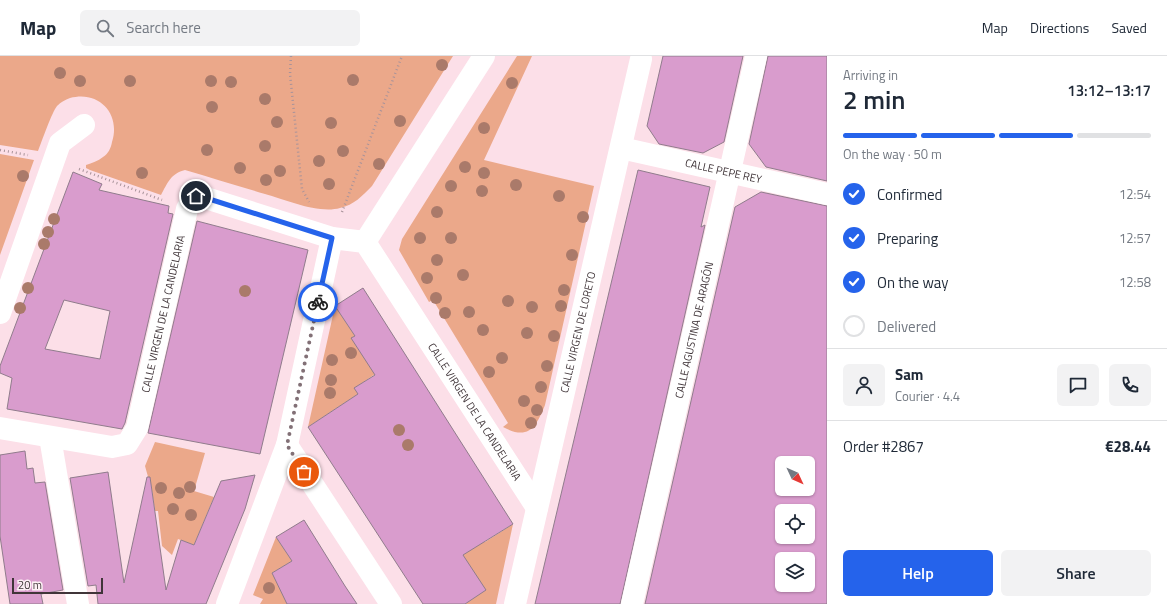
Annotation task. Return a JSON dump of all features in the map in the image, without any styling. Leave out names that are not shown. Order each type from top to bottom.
[{"type":"street","points":[[187,209],[196,196],[332,238],[364,242],[484,56]]},
{"type":"street","name":"CALLE AGUSTINA DE ARAGÓN","points":[[632,604],[731,172],[756,56]]},
{"type":"street","name":"CALLE VIRGEN DE LORETO","points":[[515,604],[641,59]]},
{"type":"street","points":[[0,313],[60,144],[84,125]]},
{"type":"street","name":"CALLE PEPE REY","points":[[621,148],[827,194]]},
{"type":"street","name":"CALLE VIRGEN DE LA CANDELARIA","points":[[0,428],[112,447],[127,444],[137,428],[187,209]]},
{"type":"street","points":[[227,604],[287,445],[332,238]]},
{"type":"street","name":"CALLE VIRGEN DE LA CANDELARIA","points":[[364,242],[537,508]]},
{"type":"street","points":[[50,437],[78,604]]},
{"type":"street","points":[[287,445],[391,604]]},
{"type":"path","points":[[291,56],[290,74],[302,189],[332,238]]},
{"type":"path","points":[[332,238],[402,56]]},
{"type":"path","points":[[54,160],[187,209]]},
{"type":"shaded area","points":[[0,56],[453,56],[372,186],[361,197],[345,207],[322,209],[302,206],[185,170],[180,171],[173,176],[161,195],[90,170],[86,168],[86,165],[97,161],[109,151],[114,132],[113,122],[105,106],[98,101],[80,96],[63,101],[57,106],[38,151],[0,145]]},
{"type":"shaded area","points":[[517,56],[532,56],[484,160],[594,186],[545,405],[535,425],[530,430],[519,433],[503,427],[508,423],[433,300],[429,302],[399,250],[402,239]]},
{"type":"shaded area","points":[[0,154],[34,160],[0,255]]},
{"type":"shaded area","points":[[335,306],[355,336],[352,338],[361,353],[378,372],[355,388],[358,394],[308,427]]},
{"type":"shaded area","points":[[155,442],[205,453],[194,491],[214,497],[194,545],[178,539],[172,555],[162,546],[158,511],[155,511],[152,491],[145,466]]},
{"type":"shaded area","points":[[427,501],[471,520],[485,542],[513,524],[496,604],[465,604],[485,590]]},
{"type":"shaded area","points":[[276,537],[292,561],[272,573],[318,604],[260,604],[263,599],[253,595]]},
{"type":"building","points":[[663,56],[743,56],[724,142],[703,153],[659,144],[647,126]]},
{"type":"building","points":[[768,56],[827,56],[827,181],[766,167],[749,144]]},
{"type":"building","points":[[638,170],[710,187],[701,227],[705,225],[620,604],[535,604]]},
{"type":"building","points":[[73,172],[102,184],[99,190],[169,206],[168,213],[173,214],[125,423],[122,429],[7,409],[12,378],[0,373],[0,366]],"holes":[[[64,300],[110,311],[100,359],[45,349]]]},
{"type":"building","points":[[761,192],[827,206],[827,604],[645,604],[735,207]]},
{"type":"building","points":[[197,221],[308,250],[260,454],[148,433]]},
{"type":"building","points":[[363,288],[513,524],[463,555],[486,590],[465,604],[423,604],[308,427],[358,394],[354,388],[375,375],[351,338],[355,336],[335,306]]},
{"type":"building","points":[[25,451],[27,469],[33,468],[35,483],[45,482],[63,590],[41,594],[43,604],[10,604],[0,536],[0,455]]},
{"type":"building","points":[[108,472],[124,583],[147,477],[150,477],[166,590],[181,540],[194,545],[221,481],[255,475],[245,509],[206,604],[98,604],[96,585],[88,586],[70,478]]},
{"type":"building","points":[[304,520],[357,604],[287,604],[272,573],[292,561],[276,537]]},
{"type":"way so far","points":[[304,472],[287,445],[318,302]]},
{"type":"route","points":[[196,196],[332,238],[318,302]]}]
